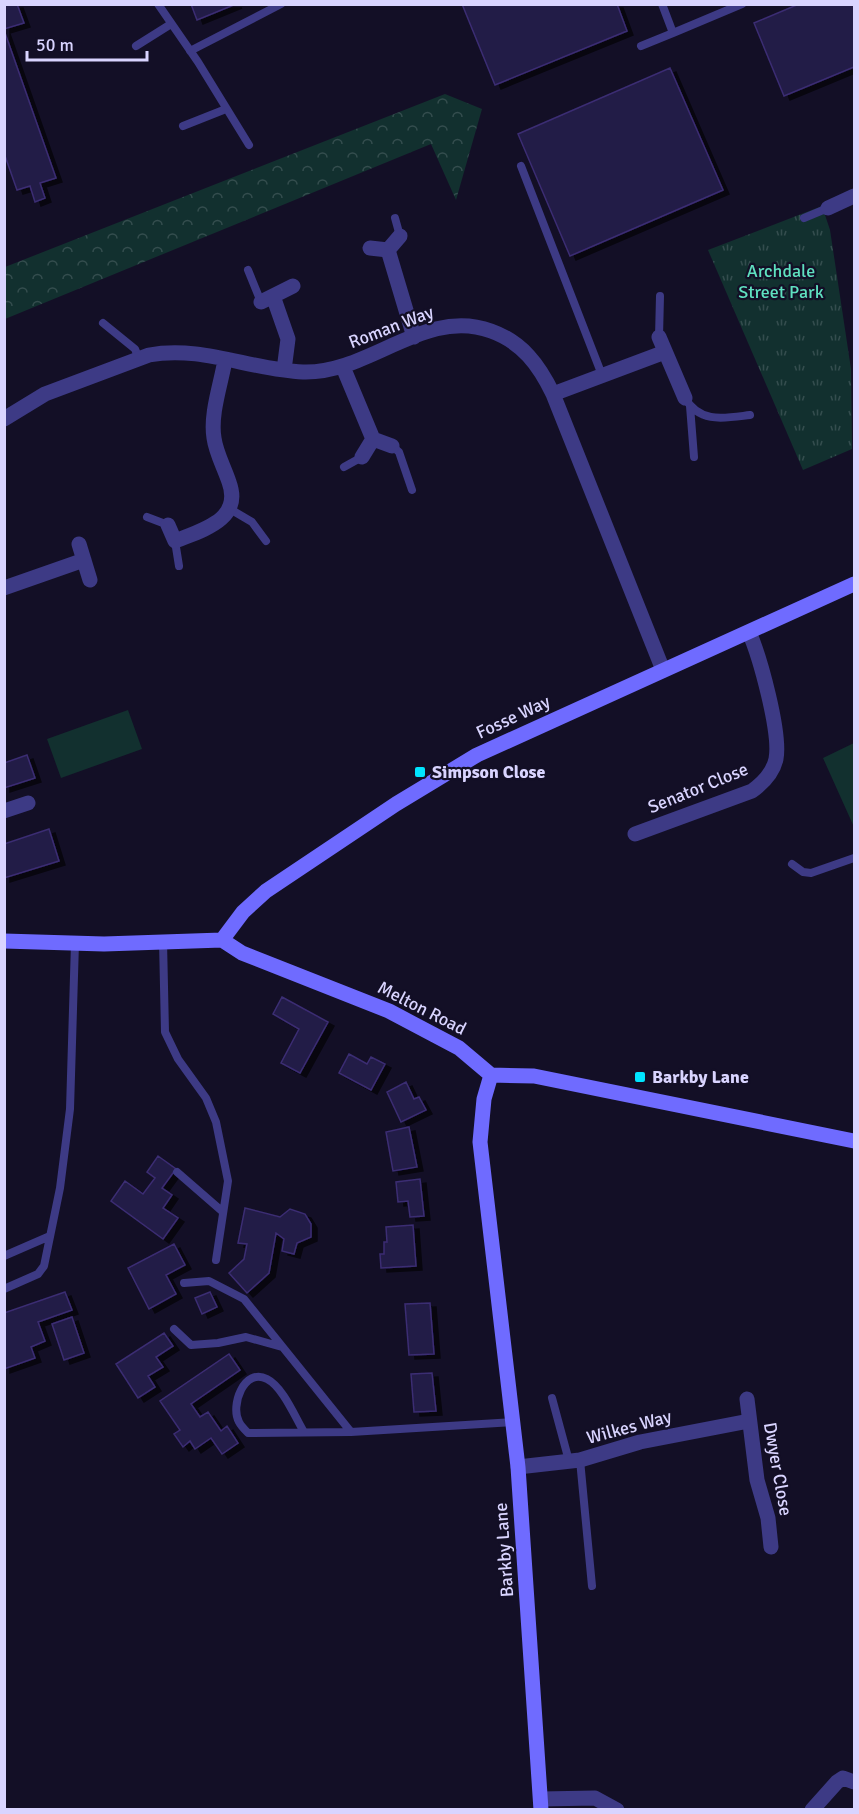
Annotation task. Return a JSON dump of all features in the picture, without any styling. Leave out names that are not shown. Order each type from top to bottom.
[{"type":"street","points":[[828,208],[855,196]]},
{"type":"street","points":[[388,250],[400,236]]},
{"type":"street","points":[[370,248],[388,250]]},
{"type":"street","points":[[388,250],[414,336]]},
{"type":"street","points":[[284,370],[288,339],[267,299],[293,286]]},
{"type":"street","name":"Roman Way","points":[[4,419],[45,394],[139,358],[166,352],[210,355],[225,360],[304,372],[343,367],[414,336],[441,327],[464,324],[507,336],[541,369],[553,394],[663,670]]},
{"type":"street","points":[[659,337],[688,402]]},
{"type":"street","points":[[553,394],[665,352]]},
{"type":"street","points":[[168,525],[175,541],[216,524],[230,509],[231,485],[214,438],[213,425],[225,360]]},
{"type":"street","points":[[343,367],[373,439],[392,446]]},
{"type":"street","points":[[362,457],[373,439]]},
{"type":"street","points":[[79,544],[90,579]]},
{"type":"street","points":[[4,588],[84,560]]},
{"type":"street","name":"Fosse Way","points":[[222,940],[243,912],[266,891],[396,804],[477,755],[855,584]]},
{"type":"street","name":"Senator Close","points":[[635,834],[752,791],[763,784],[771,773],[776,759],[777,740],[756,648],[749,632]]},
{"type":"street","points":[[4,811],[28,803]]},
{"type":"street","points":[[4,941],[75,943],[222,940]]},
{"type":"street","name":"Melton Road","points":[[222,940],[242,953],[389,1011],[459,1048],[491,1075]]},
{"type":"street","points":[[491,1075],[534,1076],[855,1141]]},
{"type":"street","name":"Barkby Lane","points":[[491,1075],[484,1099],[480,1142],[514,1422],[541,1804]]},
{"type":"street","name":"Dwyer Close","points":[[747,1399],[757,1480],[768,1518],[771,1547]]},
{"type":"street","name":"Wilkes Way","points":[[518,1467],[574,1461],[651,1440],[749,1422]]},
{"type":"street","points":[[812,1809],[843,1778],[855,1782]]},
{"type":"street","points":[[541,1804],[595,1798],[617,1809]]},
{"type":"lane","points":[[158,4],[198,62],[249,145]]},
{"type":"lane","points":[[190,51],[281,4]]},
{"type":"lane","points":[[662,4],[673,33]]},
{"type":"lane","points":[[641,46],[742,4]]},
{"type":"lane","points":[[136,46],[171,24]]},
{"type":"lane","points":[[183,126],[226,109]]},
{"type":"lane","points":[[521,166],[602,375]]},
{"type":"lane","points":[[804,218],[828,208]]},
{"type":"lane","points":[[395,218],[400,236]]},
{"type":"lane","points":[[248,270],[267,299]]},
{"type":"lane","points":[[659,337],[660,296]]},
{"type":"lane","points":[[103,323],[135,350],[139,358]]},
{"type":"lane","points":[[688,402],[711,418],[750,415]]},
{"type":"lane","points":[[688,402],[694,457]]},
{"type":"lane","points":[[392,446],[399,452],[412,490]]},
{"type":"lane","points":[[344,467],[362,457]]},
{"type":"lane","points":[[230,509],[252,522],[266,541]]},
{"type":"lane","points":[[147,517],[168,525]]},
{"type":"lane","points":[[175,541],[180,566]]},
{"type":"lane","points":[[792,864],[803,872],[811,873],[855,858]]},
{"type":"lane","points":[[163,942],[165,1032],[178,1059],[206,1098],[216,1122],[228,1181],[216,1260]]},
{"type":"lane","points":[[4,1289],[38,1274],[44,1266],[60,1188],[70,1109],[75,943]]},
{"type":"lane","points":[[177,1172],[223,1212]]},
{"type":"lane","points":[[4,1256],[50,1236]]},
{"type":"lane","points":[[184,1283],[209,1281],[244,1299],[351,1432]]},
{"type":"lane","points":[[174,1329],[191,1345],[218,1343],[246,1337],[283,1347]]},
{"type":"lane","points":[[304,1432],[277,1388],[268,1379],[260,1377],[250,1379],[241,1388],[236,1406],[238,1422],[248,1433],[351,1432],[514,1422]]},
{"type":"lane","points":[[552,1398],[574,1461],[592,1586]]},
{"type":"green space","points":[[445,94],[482,109],[456,200],[431,144],[5,319],[5,267]]},
{"type":"green space","name":"Archdale Street Park","points":[[822,206],[830,230],[851,369],[852,449],[803,470],[708,250]]},
{"type":"green space","points":[[128,710],[142,749],[61,778],[47,739]]},
{"type":"green space","points":[[854,743],[854,827],[823,758]]},
{"type":"building","points":[[17,4],[24,23],[4,29],[4,5]]},
{"type":"building","points":[[191,4],[236,4],[197,20]]},
{"type":"building","points":[[462,4],[617,4],[627,31],[495,85]]},
{"type":"building","points":[[799,4],[854,4],[854,67],[784,96],[754,23]]},
{"type":"building","points":[[4,30],[56,178],[40,183],[45,198],[35,202],[30,186],[17,190],[4,153]]},
{"type":"building","points":[[670,68],[723,190],[570,256],[518,134]]},
{"type":"building","points":[[27,755],[35,778],[4,788],[4,763]]},
{"type":"building","points":[[49,829],[59,861],[4,878],[4,844]]},
{"type":"building","points":[[282,997],[328,1022],[300,1073],[281,1063],[299,1029],[273,1014]]},
{"type":"building","points":[[349,1054],[367,1064],[371,1057],[385,1064],[371,1090],[339,1073]]},
{"type":"building","points":[[406,1082],[414,1099],[419,1097],[426,1110],[401,1122],[387,1092]]},
{"type":"building","points":[[409,1127],[417,1167],[393,1171],[386,1132]]},
{"type":"building","points":[[158,1156],[176,1169],[162,1188],[172,1195],[163,1208],[178,1218],[163,1239],[111,1201],[125,1181],[143,1194],[155,1178],[147,1172]]},
{"type":"building","points":[[420,1179],[424,1216],[410,1217],[408,1201],[398,1202],[396,1182]]},
{"type":"building","points":[[245,1208],[280,1217],[290,1209],[305,1214],[311,1224],[311,1237],[297,1243],[294,1254],[282,1251],[284,1239],[276,1233],[269,1273],[247,1293],[229,1273],[244,1259],[247,1244],[238,1243]]},
{"type":"building","points":[[413,1225],[416,1266],[381,1268],[380,1254],[384,1254],[384,1242],[387,1242],[386,1227]]},
{"type":"building","points":[[174,1244],[185,1265],[166,1275],[176,1294],[149,1309],[128,1268]]},
{"type":"building","points":[[65,1292],[72,1310],[38,1322],[45,1341],[31,1347],[35,1358],[4,1369],[4,1313]]},
{"type":"building","points":[[210,1292],[217,1307],[202,1314],[195,1298]]},
{"type":"building","points":[[430,1303],[434,1354],[409,1355],[405,1304]]},
{"type":"building","points":[[72,1317],[84,1353],[64,1360],[52,1324]]},
{"type":"building","points":[[164,1333],[173,1346],[156,1357],[163,1367],[148,1376],[155,1387],[138,1398],[116,1364]]},
{"type":"building","points":[[229,1354],[240,1370],[191,1404],[200,1417],[208,1412],[221,1431],[227,1426],[238,1443],[222,1454],[211,1438],[195,1449],[190,1441],[183,1447],[174,1434],[180,1430],[160,1401]]},
{"type":"building","points":[[432,1373],[436,1411],[414,1412],[411,1374]]},
{"type":"place","name":"Simpson Close","points":[[420,772]]},
{"type":"place","name":"Barkby Lane","points":[[640,1077]]}]
